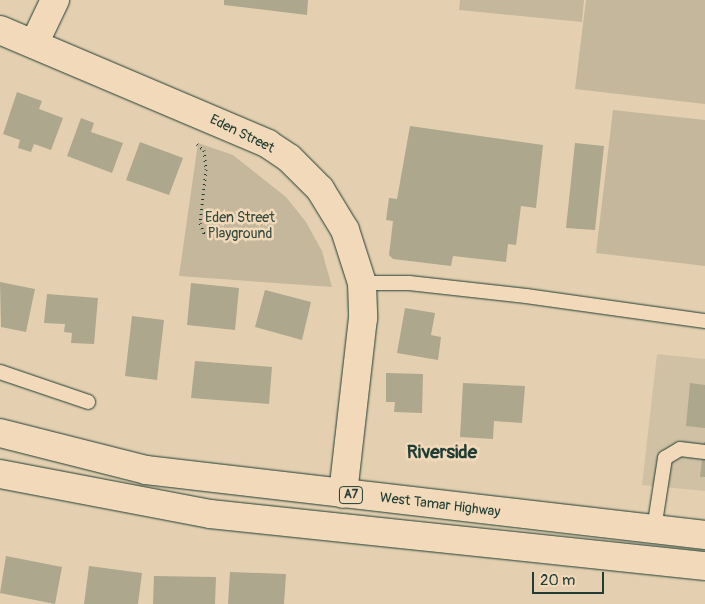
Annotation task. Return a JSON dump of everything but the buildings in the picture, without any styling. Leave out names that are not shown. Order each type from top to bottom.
[{"type":"main road","points":[[34,44],[55,0]]},
{"type":"main road","name":"Eden Street","points":[[0,30],[238,130],[289,158],[320,189],[341,223],[362,282],[363,318],[343,494]]},
{"type":"main road","name":"West Tamar Highway","points":[[0,433],[146,470],[705,535]]},
{"type":"main road","points":[[0,474],[210,514],[705,566]]},
{"type":"lane","points":[[362,282],[409,283],[526,296],[705,321]]},
{"type":"lane","points":[[0,372],[88,402]]},
{"type":"lane","points":[[654,529],[665,458],[680,449],[705,452]]},
{"type":"path","points":[[191,138],[204,150],[200,223],[206,236]]},
{"type":"shaded area","points":[[657,354],[705,359],[705,491],[642,485]]},
{"type":"green space","points":[[460,0],[584,0],[582,22],[459,10]]},
{"type":"green space","points":[[586,0],[705,0],[705,104],[575,89]]},
{"type":"green space","points":[[613,110],[705,120],[705,266],[596,253]]},
{"type":"green space","name":"Eden Street Playground","points":[[198,143],[233,155],[286,197],[306,222],[322,251],[332,287],[179,276]]},
{"type":"district","name":"Riverside","points":[[442,453]]}]
